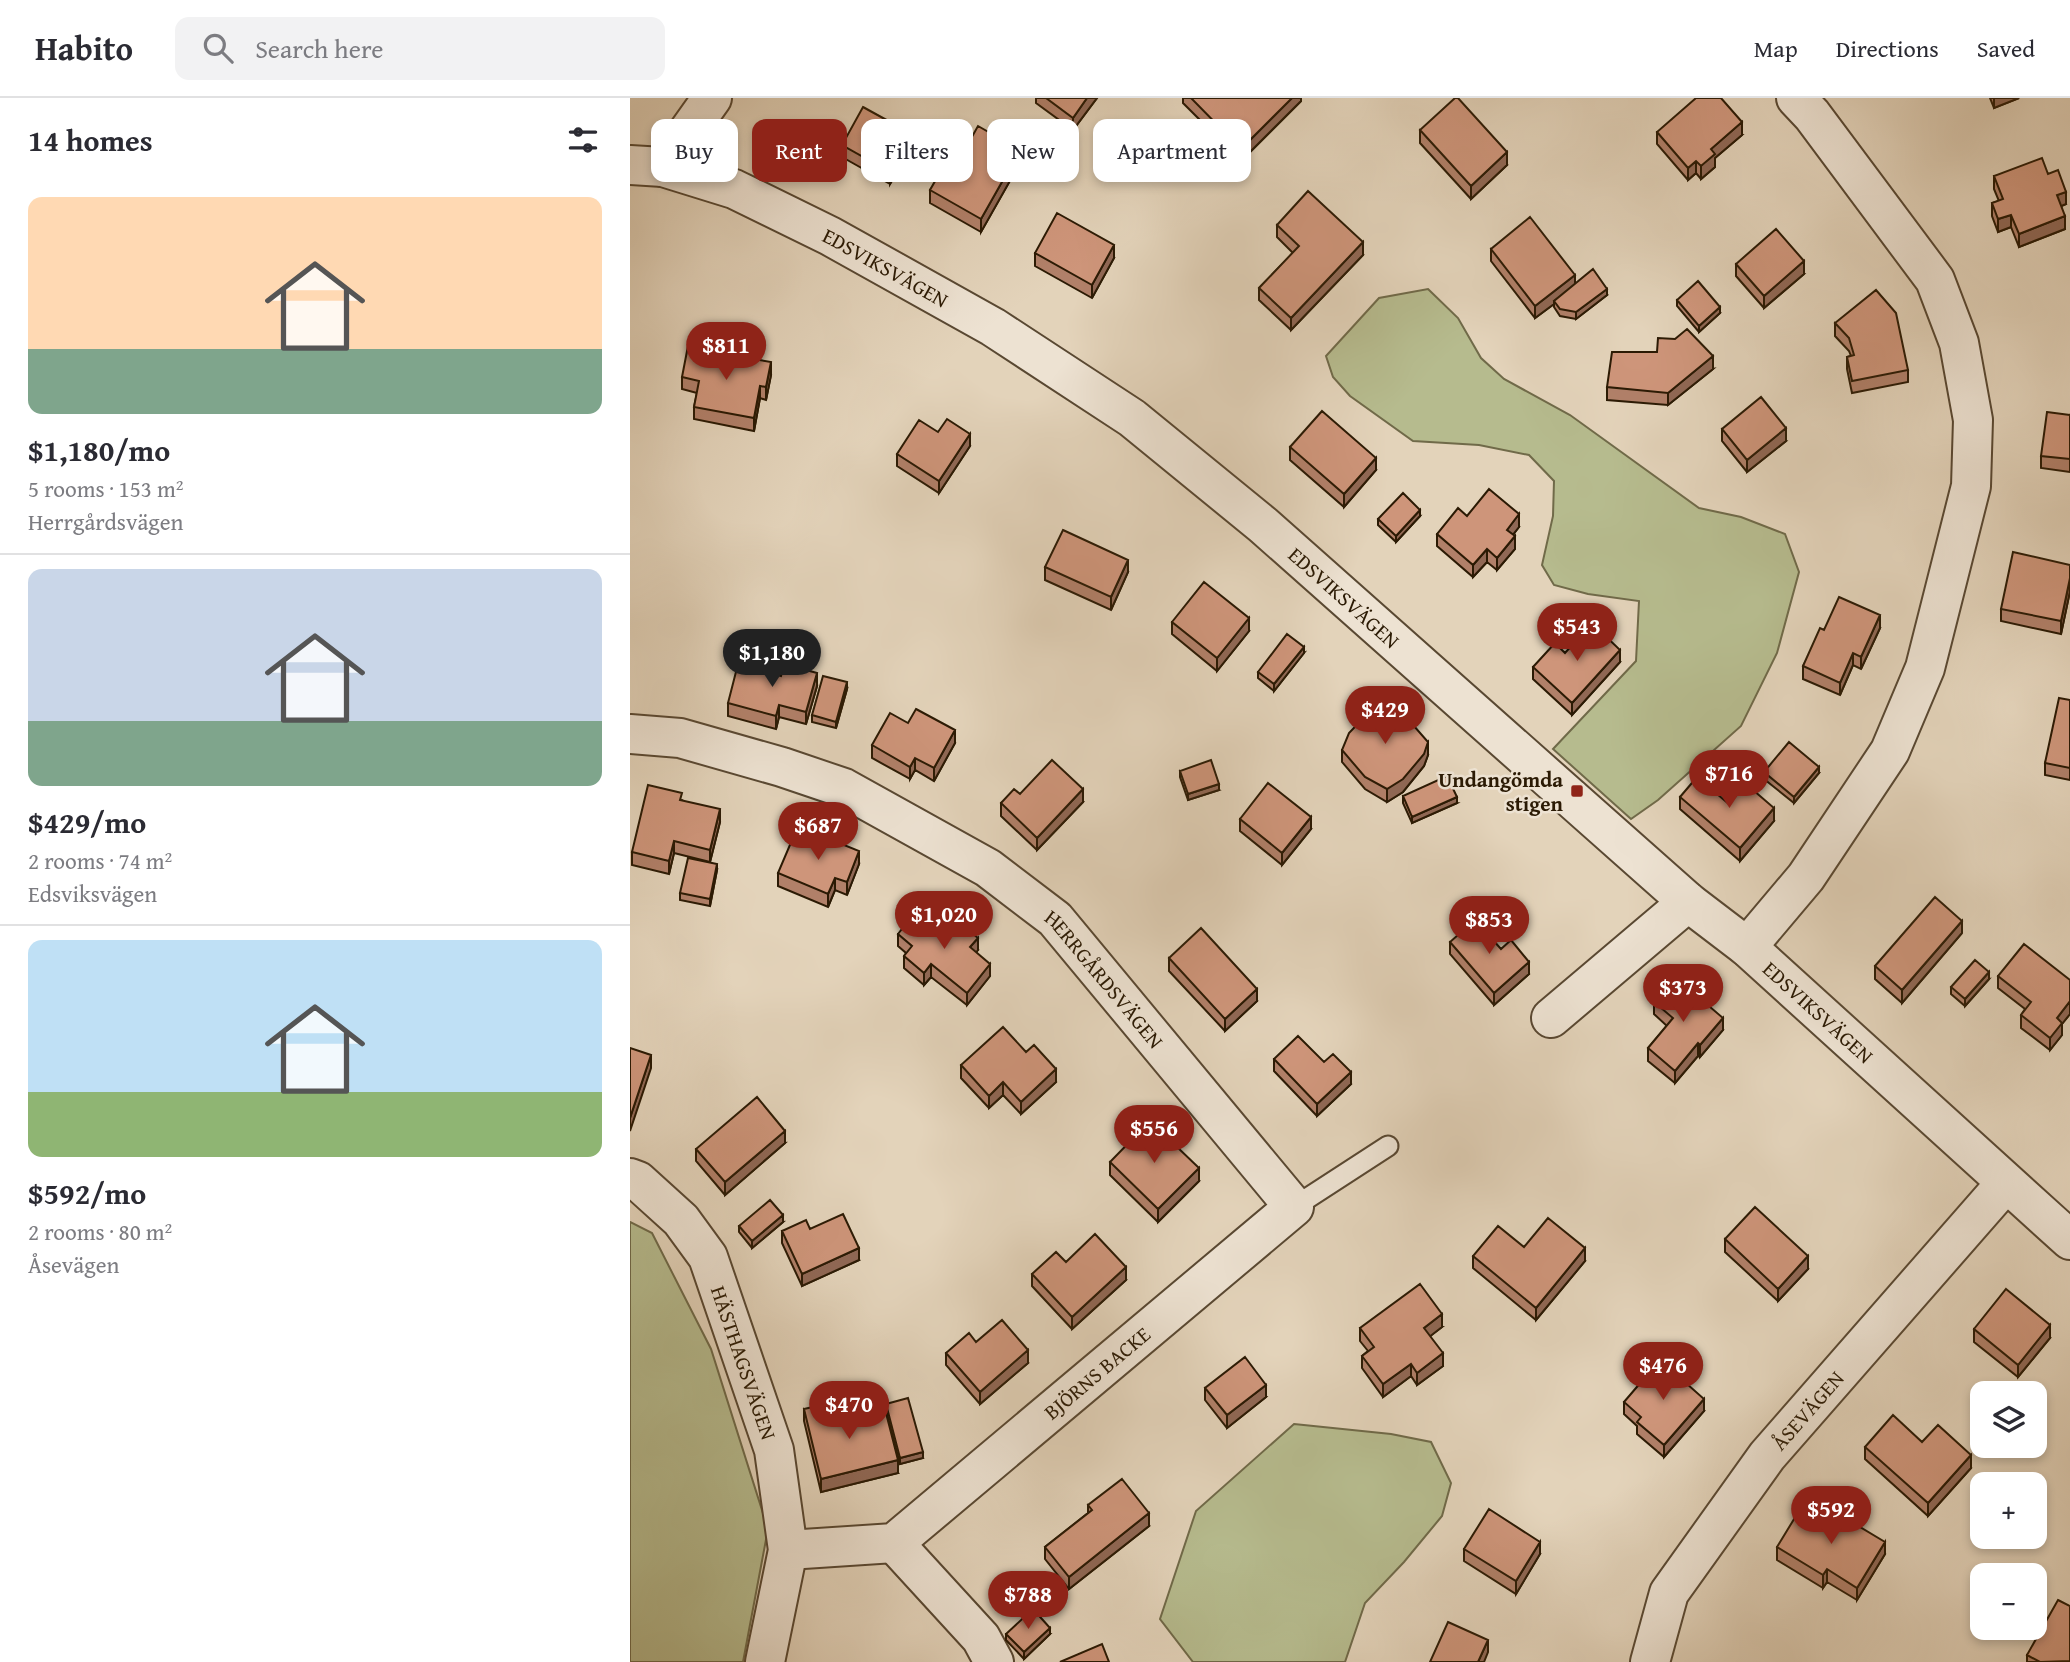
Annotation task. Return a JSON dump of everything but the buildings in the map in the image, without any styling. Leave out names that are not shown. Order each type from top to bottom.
[{"type":"street","points":[[646,166],[712,98]]},
{"type":"street","points":[[1746,947],[1806,877],[1890,751],[1925,668],[1971,486],[1973,420],[1959,343],[1935,279],[1812,114],[1796,98]]},
{"type":"street","name":"EDSVIKSVÄGEN","points":[[646,166],[734,189],[830,236],[993,327],[1132,418],[1263,525],[1688,901],[1746,947],[2070,1240]]},
{"type":"street","name":"HERRGÅRDSVÄGEN","points":[[630,734],[680,738],[844,788],[988,868],[1055,919],[1294,1207]]},
{"type":"street","points":[[1551,1018],[1688,901]]},
{"type":"street","name":"HÄSTHAGSVÄGEN","points":[[630,1178],[638,1181],[681,1220],[708,1257],[774,1450],[788,1550],[765,1662]]},
{"type":"street","name":"ÅSEVÄGEN","points":[[1650,1662],[1669,1592],[1767,1456],[2005,1184]]},
{"type":"street","name":"BJÖRNS BACKE","points":[[894,1543],[1294,1207]]},
{"type":"street","points":[[788,1550],[894,1543],[981,1638],[994,1662]]},
{"type":"lane","name":"BJÖRNS BACKE","points":[[1294,1207],[1388,1146]]},
{"type":"green space","points":[[1428,289],[1458,318],[1481,358],[1504,379],[1570,415],[1699,508],[1741,517],[1785,534],[1799,572],[1777,653],[1741,726],[1658,800],[1631,819],[1553,749],[1636,661],[1639,601],[1588,594],[1554,585],[1542,565],[1553,516],[1554,481],[1529,455],[1479,445],[1413,441],[1350,396],[1333,377],[1326,356],[1379,298]]},
{"type":"green space","points":[[630,1222],[652,1233],[711,1349],[768,1529],[743,1662],[630,1662]]},
{"type":"green space","points":[[1294,1424],[1391,1434],[1431,1442],[1451,1483],[1442,1516],[1365,1603],[1345,1662],[1193,1662],[1160,1619],[1196,1511]]},
{"type":"place","name":"Undangömda stigen","points":[[1577,791]]}]
